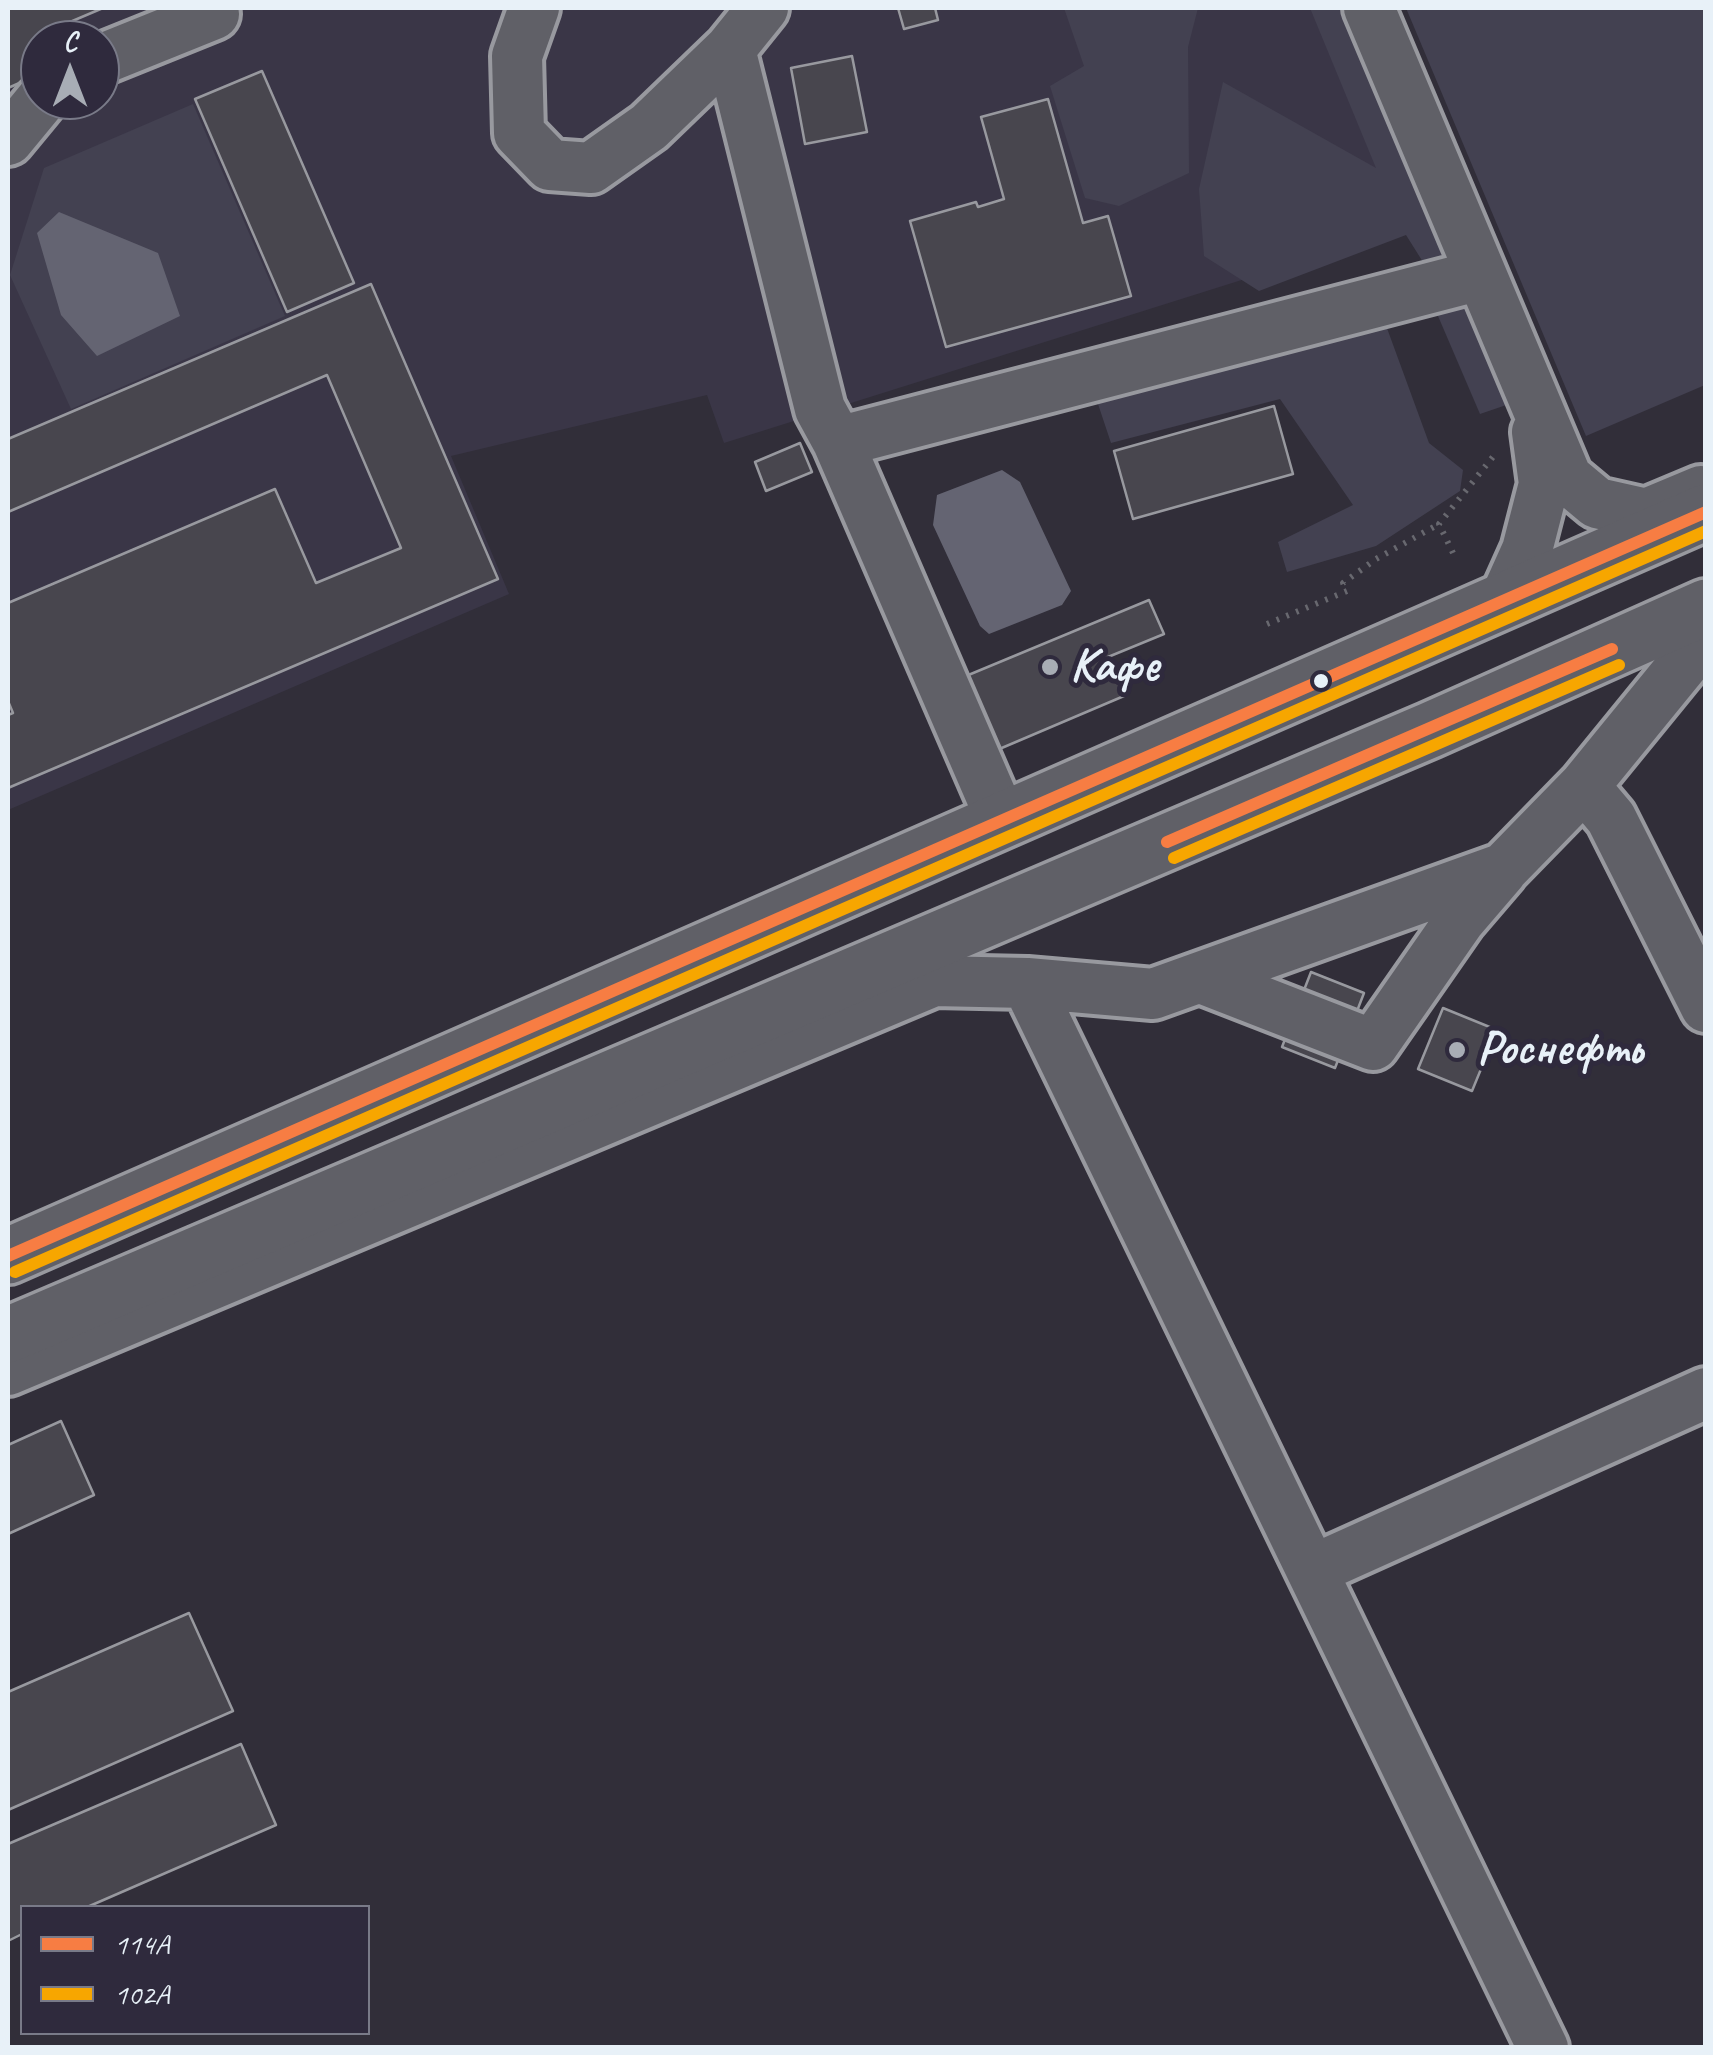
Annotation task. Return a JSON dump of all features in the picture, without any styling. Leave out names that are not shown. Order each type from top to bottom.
[{"type":"main road","points":[[8,1256],[1706,512]]},
{"type":"main road","points":[[8,1335],[1391,747],[1706,607]]},
{"type":"street","points":[[534,8],[518,56],[519,133],[550,165],[591,168],[649,127],[730,49],[763,8]]},
{"type":"street","points":[[1370,8],[1567,478],[1596,504],[1646,514],[1706,489]]},
{"type":"street","points":[[120,52],[214,14]]},
{"type":"street","points":[[730,49],[820,409],[838,442],[1002,821]]},
{"type":"street","points":[[8,140],[24,120]]},
{"type":"street","points":[[838,442],[1480,275]]},
{"type":"street","points":[[1505,599],[1527,550],[1544,484],[1532,398]]},
{"type":"street","points":[[1202,978],[1373,1044],[1460,920],[1504,868],[1584,786],[1690,656],[1706,650]]},
{"type":"street","points":[[1584,786],[1611,818],[1706,1006]]},
{"type":"street","points":[[8,1370],[934,981],[1027,983],[1153,994],[1504,868]]},
{"type":"street","points":[[1027,983],[1543,2048]]},
{"type":"street","points":[[1313,1570],[1706,1393]]},
{"type":"path","points":[[1267,624],[1347,591],[1344,583],[1376,559],[1440,524],[1512,433],[1532,398]]},
{"type":"path","points":[[1440,524],[1453,553]]},
{"type":"shaded area","points":[[8,8],[1354,8],[1445,216],[724,443],[707,395],[451,456],[509,594],[8,810]]},
{"type":"shaded area","points":[[1064,8],[1198,8],[1188,47],[1189,173],[1119,206],[1085,198],[1050,86],[1084,66]]},
{"type":"shaded area","points":[[1310,8],[1357,8],[1462,253],[1428,270],[1406,235],[1259,291],[1204,256],[1199,189],[1223,82],[1376,168]]},
{"type":"shaded area","points":[[1406,8],[1705,8],[1705,385],[1586,436]]},
{"type":"shaded area","points":[[193,104],[285,316],[71,409],[10,275],[44,168]]},
{"type":"shaded area","points":[[1479,302],[1521,400],[1480,414],[1435,309]]},
{"type":"shaded area","points":[[1384,320],[1429,443],[1463,470],[1460,491],[1376,546],[1287,572],[1278,542],[1353,505],[1280,399],[1111,443],[1095,395]]},
{"type":"water","points":[[59,212],[158,253],[180,316],[97,356],[61,315],[37,233]]},
{"type":"water","points":[[1002,470],[1020,482],[1071,591],[1062,605],[989,634],[980,626],[933,525],[937,495]]},
{"type":"building","points":[[8,8],[103,8],[75,20],[20,20],[20,83],[8,88]]},
{"type":"building","points":[[898,8],[935,8],[938,20],[904,29]]},
{"type":"building","points":[[852,56],[867,132],[805,144],[791,68]]},
{"type":"building","points":[[262,71],[354,283],[287,312],[195,99]]},
{"type":"building","points":[[1048,99],[1083,223],[1108,216],[1131,296],[946,347],[910,221],[976,202],[978,207],[1004,199],[981,117]]},
{"type":"building","points":[[371,284],[498,579],[8,788],[8,715],[13,713],[8,701],[8,603],[275,489],[316,583],[401,548],[327,375],[8,512],[8,439]]},
{"type":"building","points":[[1274,406],[1293,474],[1133,519],[1114,451]]},
{"type":"building","points":[[800,443],[812,472],[766,491],[755,462]]},
{"type":"building","name":"Кафе","points":[[1149,600],[1164,634],[1108,657],[1124,696],[997,750],[966,676]]},
{"type":"building","points":[[1311,972],[1364,993],[1335,1068],[1282,1047]]},
{"type":"building","name":"Роснефть","points":[[1443,1008],[1497,1030],[1472,1091],[1418,1069]]},
{"type":"building","points":[[61,1421],[94,1495],[8,1534],[8,1445]]},
{"type":"building","points":[[189,1613],[233,1711],[8,1810],[8,1692]]},
{"type":"building","points":[[241,1744],[276,1825],[92,1905],[20,1905],[20,1935],[8,1941],[8,1844]]},
{"type":"transit line","name":"114А","points":[[8,1256],[1706,512]]},
{"type":"transit line","name":"102А","points":[[15,1272],[1706,531]]},
{"type":"transit line","name":"114А","points":[[1167,842],[1612,649]]},
{"type":"transit line","name":"102А","points":[[1174,858],[1619,665]]},
{"type":"place","name":"Кафе","points":[[1050,667]]},
{"type":"place","name":"Роснефть","points":[[1457,1050]]}]
